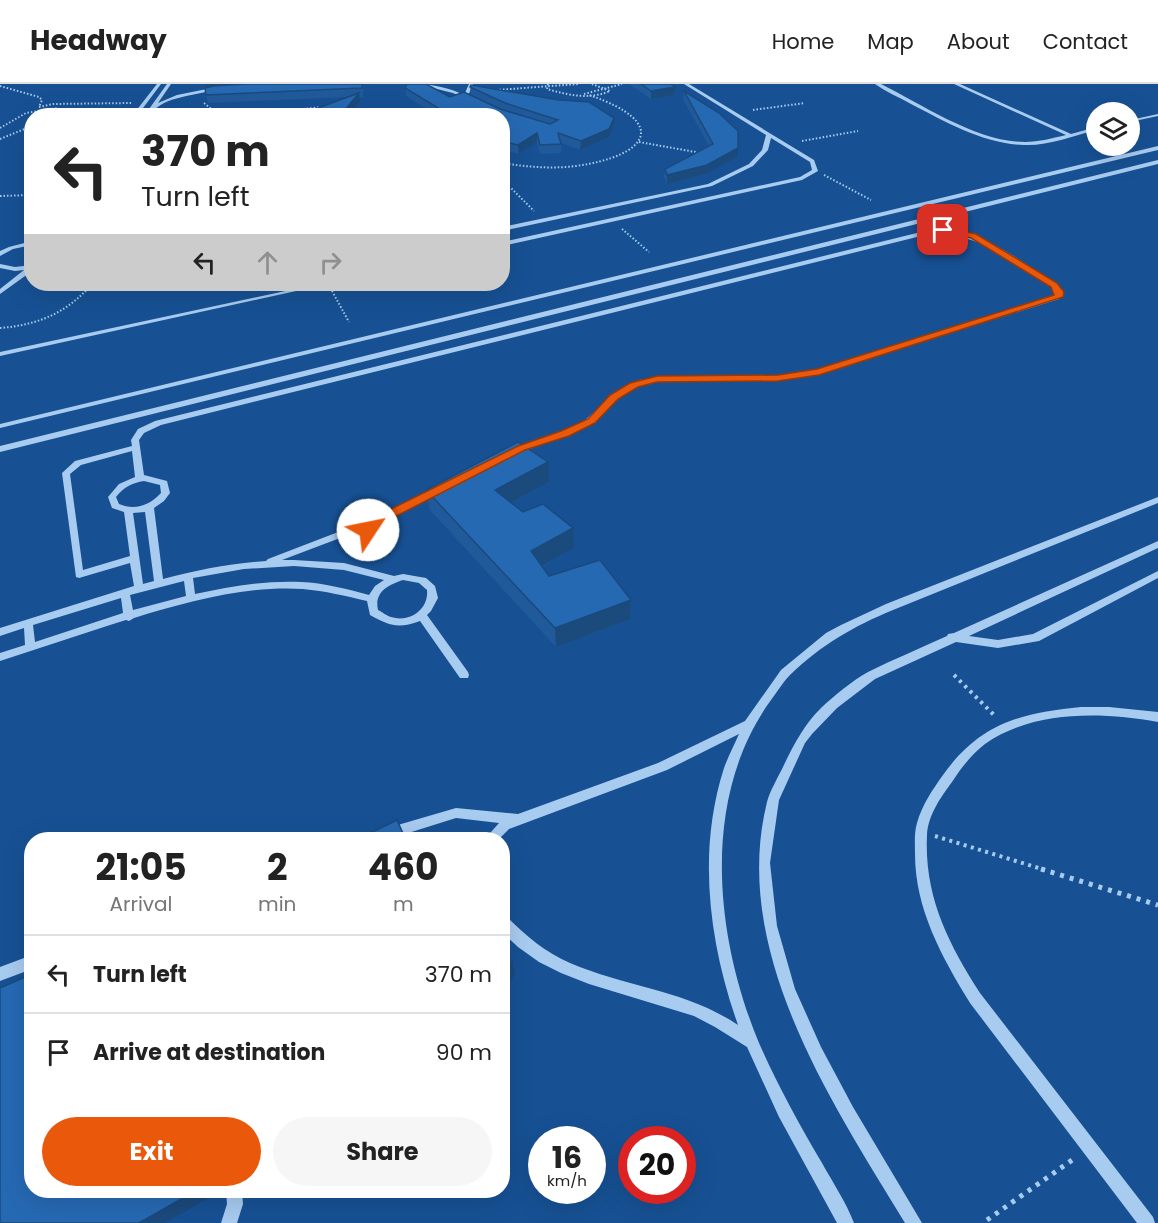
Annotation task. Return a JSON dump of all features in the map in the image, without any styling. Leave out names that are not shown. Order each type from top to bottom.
[{"type":"street","points":[[140,108],[159,84]]},
{"type":"street","points":[[152,107],[169,84]]},
{"type":"street","points":[[419,84],[467,94],[483,105]]},
{"type":"street","points":[[467,94],[471,84]]},
{"type":"street","points":[[510,242],[802,178],[815,171],[813,161],[686,84]]},
{"type":"street","points":[[876,84],[997,141],[1032,143],[1086,131]]},
{"type":"street","points":[[956,84],[1070,135]]},
{"type":"street","points":[[193,86],[192,89],[196,91]]},
{"type":"street","points":[[152,107],[196,91],[227,87]]},
{"type":"street","points":[[1140,119],[1158,115]]},
{"type":"street","points":[[510,227],[689,190],[726,179],[759,158],[765,150],[769,135]]},
{"type":"street","points":[[0,426],[1158,148]]},
{"type":"street","points":[[0,448],[1158,162]]},
{"type":"street","points":[[140,478],[135,448],[137,436],[158,423],[933,231],[953,230],[973,236],[1054,285],[1059,292],[1056,299],[819,372],[778,378],[665,379],[642,382],[614,397],[591,421],[502,458]]},
{"type":"street","points":[[1,252],[24,245]]},
{"type":"street","points":[[0,266],[24,268]]},
{"type":"street","points":[[0,292],[24,273]]},
{"type":"street","points":[[0,354],[293,291]]},
{"type":"street","points":[[135,448],[78,463],[66,473],[79,574],[135,558]]},
{"type":"street","points":[[140,478],[159,480],[166,487],[162,498],[149,507],[128,511],[115,507],[112,497],[120,486],[140,478]]},
{"type":"street","points":[[267,563],[293,550],[349,531],[354,525],[367,526],[450,484]]},
{"type":"street","points":[[846,1223],[796,1133],[751,1042],[724,958],[714,882],[717,814],[733,757],[746,725],[790,668],[830,637],[876,613],[1158,500]]},
{"type":"street","points":[[149,507],[159,584]]},
{"type":"street","points":[[128,511],[139,590]]},
{"type":"street","points":[[914,1223],[844,1106],[803,1029],[777,956],[765,888],[765,828],[778,783],[802,739],[833,704],[871,676],[951,637],[1158,544]]},
{"type":"street","points":[[0,632],[159,584],[267,563],[321,563],[364,570],[393,579],[412,577],[421,579],[433,589],[433,603],[422,616],[405,622],[387,621],[374,612],[372,599],[379,587],[393,579]]},
{"type":"street","points":[[951,637],[998,644],[1035,638],[1158,574]]},
{"type":"street","points":[[188,577],[191,599]]},
{"type":"street","points":[[0,657],[191,599],[233,591],[292,585],[330,589],[372,599]]},
{"type":"street","points":[[125,594],[129,617]]},
{"type":"street","points":[[422,616],[464,675]]},
{"type":"street","points":[[28,623],[31,648]]},
{"type":"street","points":[[1147,1223],[963,982],[935,928],[922,877],[921,831],[940,787],[968,752],[1006,727],[1061,711],[1125,711],[1158,717]]},
{"type":"street","points":[[498,832],[505,825],[517,820],[649,773],[689,756],[746,725]]},
{"type":"street","points":[[394,832],[456,813],[517,820]]},
{"type":"street","points":[[510,929],[535,952],[561,968],[690,1007],[751,1042]]},
{"type":"street","points":[[0,974],[24,965]]},
{"type":"street","points":[[229,1223],[235,1198]]},
{"type":"path","points":[[467,94],[547,85],[579,84]]},
{"type":"path","points":[[592,84],[608,87]]},
{"type":"path","points":[[580,95],[622,84]]},
{"type":"path","points":[[547,85],[580,95],[607,93],[610,91],[608,87]]},
{"type":"path","points":[[0,86],[39,97],[42,104],[39,107]]},
{"type":"path","points":[[510,164],[536,167],[579,165],[616,156],[639,142],[644,133],[642,123],[635,115],[616,104],[589,95]]},
{"type":"path","points":[[39,107],[53,104],[144,103]]},
{"type":"path","points":[[734,113],[805,103]]},
{"type":"path","points":[[315,108],[325,107]]},
{"type":"path","points":[[0,128],[24,116]]},
{"type":"path","points":[[0,139],[24,129]]},
{"type":"path","points":[[785,144],[858,131]]},
{"type":"path","points":[[639,142],[709,154]]},
{"type":"path","points":[[815,171],[871,200]]},
{"type":"path","points":[[510,188],[542,221]]},
{"type":"path","points":[[0,196],[24,195]]},
{"type":"path","points":[[612,220],[649,252]]},
{"type":"path","points":[[0,328],[41,322],[64,312],[86,291]]},
{"type":"path","points":[[330,291],[349,322]]},
{"type":"path","points":[[954,675],[1006,727]]},
{"type":"path","points":[[921,831],[1158,905]]},
{"type":"path","points":[[987,1220],[1089,1148]]},
{"type":"building","points":[[246,84],[362,84],[362,88],[206,95],[205,88]]},
{"type":"building","points":[[407,84],[426,84],[450,97],[464,92],[498,108],[438,108],[405,88]]},
{"type":"building","points":[[641,84],[671,84],[675,87],[651,91]]},
{"type":"building","points":[[471,85],[559,100],[589,102],[614,118],[609,129],[581,141],[558,133],[561,144],[540,145],[537,133],[518,145],[510,143],[510,112],[550,124],[558,120],[505,103],[470,87]]},
{"type":"building","points":[[684,91],[719,113],[738,131],[738,148],[707,165],[667,175],[665,169],[713,144]]},
{"type":"building","points":[[359,93],[347,108],[318,108]]},
{"type":"building","points":[[518,442],[548,462],[495,490],[523,512],[543,504],[573,528],[531,551],[549,576],[600,560],[631,600],[555,628],[426,490]]},
{"type":"building","points":[[397,820],[402,832],[372,832]]},
{"type":"building","points":[[24,978],[24,1198],[183,1198],[139,1223],[0,1223],[0,988]]},
{"type":"route","points":[[368,530],[367,526],[522,448],[576,429],[591,421],[614,397],[634,385],[657,379],[778,378],[819,372],[1058,297],[1059,292],[1054,285],[973,236],[964,232],[943,230]]}]
